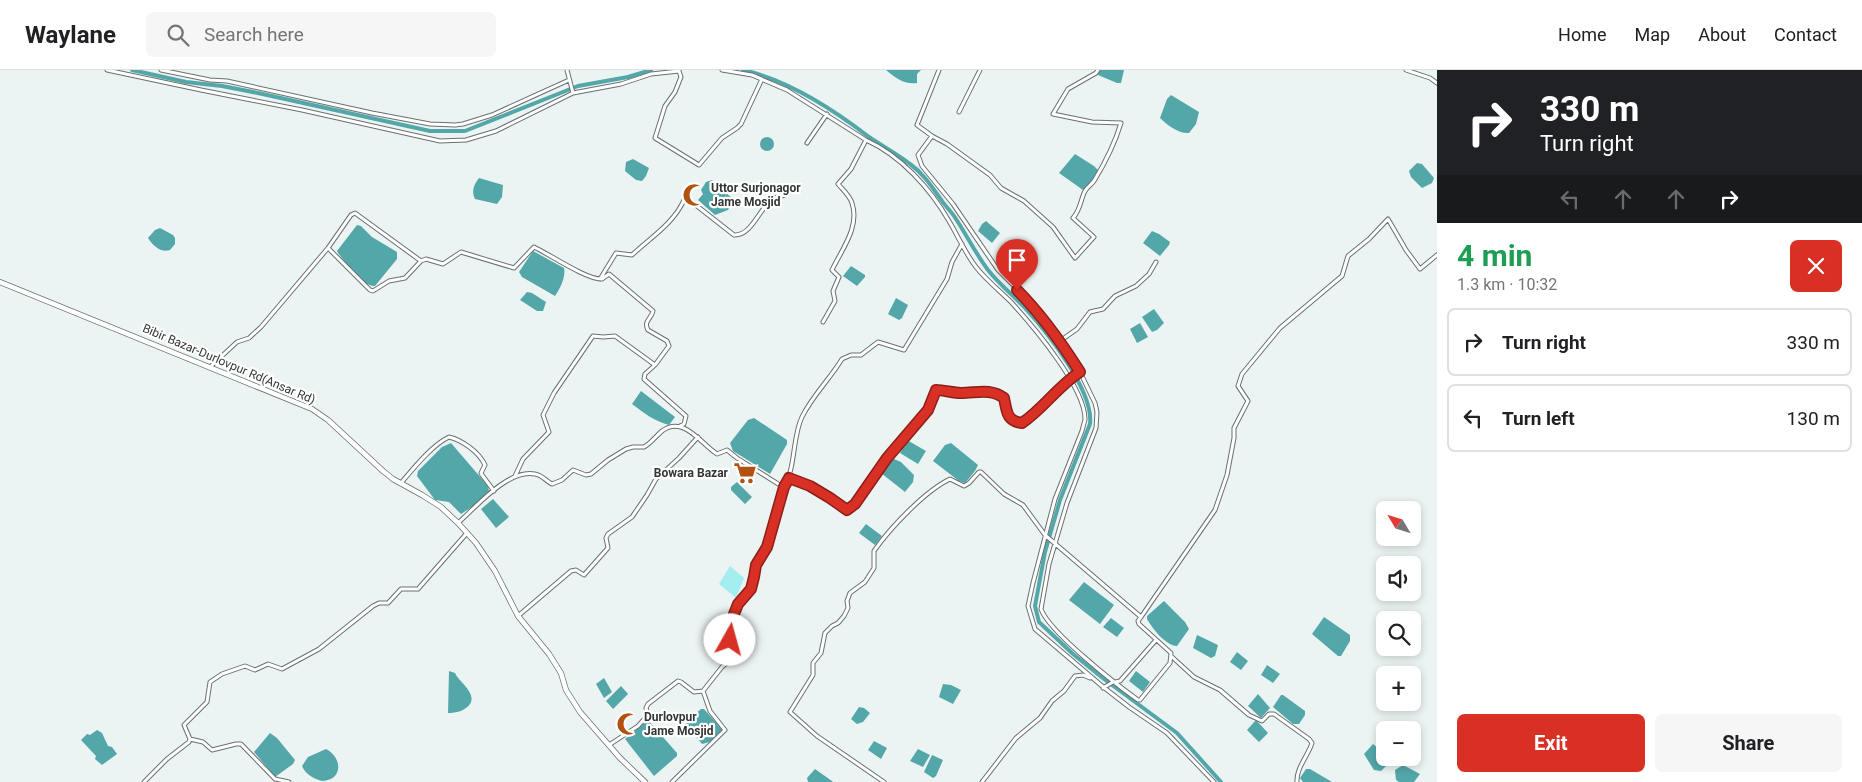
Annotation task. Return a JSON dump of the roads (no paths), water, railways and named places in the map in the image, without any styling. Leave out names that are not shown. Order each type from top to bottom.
[{"type":"street","points":[[108,70],[440,141],[466,140],[496,131],[573,92],[621,84],[651,74],[681,70],[681,77],[675,92],[665,106],[655,138],[699,166],[722,138],[741,124],[762,79]]},
{"type":"street","points":[[161,70],[430,124],[455,125],[492,115],[569,80]]},
{"type":"street","points":[[567,70],[573,92]]},
{"type":"street","points":[[722,70],[752,75],[787,90],[866,140],[880,146],[916,176],[948,220],[974,265],[1031,324],[1069,379],[1082,406],[1085,419],[1055,499],[1028,606],[1035,629],[1129,707],[1166,733],[1214,782]]},
{"type":"street","points":[[939,70],[917,125],[990,175],[1001,188],[1024,201],[1053,227],[1075,258],[1094,237],[1073,218],[1079,211],[1084,192],[1093,182],[1117,137],[1121,124],[1092,122],[1054,114],[1068,89],[1098,70]]},
{"type":"street","points":[[959,112],[980,70]]},
{"type":"street","points":[[1406,70],[1430,78],[1437,83]]},
{"type":"street","points":[[807,143],[827,114]]},
{"type":"street","points":[[932,136],[918,155],[922,166],[953,204],[998,270],[1036,308],[1080,372],[1095,403],[1097,412],[1096,428],[1067,503],[1048,564],[1041,609],[1043,616],[1113,682],[1140,700],[1170,662],[1171,655]]},
{"type":"street","points":[[823,322],[835,301],[832,291],[839,277],[832,270],[851,234],[855,221],[852,202],[838,184],[851,169],[866,140]]},
{"type":"street","points":[[600,280],[616,253],[620,252],[631,256],[672,220],[680,210],[684,200],[688,199],[734,235],[740,235],[746,232],[769,201],[800,186]]},
{"type":"street","points":[[210,367],[220,356],[238,342],[249,338],[261,327],[328,248],[351,215],[355,213],[421,261]]},
{"type":"street","points":[[1297,782],[1305,757],[1312,744],[1309,739],[1274,714],[1269,714],[1262,721],[1249,715],[1220,690],[1194,677],[1182,668],[1138,624],[1138,621],[1215,510],[1227,475],[1234,428],[1248,401],[1238,386],[1242,374],[1280,328],[1342,276],[1348,256],[1369,239],[1388,219],[1406,250],[1420,269],[1437,254]]},
{"type":"street","points":[[609,745],[642,722],[648,715],[646,708],[648,704],[678,681],[694,692],[703,691],[722,667],[735,656],[730,640],[734,614],[738,604],[751,589],[756,565],[767,547],[784,487],[789,478],[793,450],[803,416],[842,359],[851,355],[861,355],[878,342],[904,350],[947,278],[952,262],[962,244]]},
{"type":"street","points":[[328,248],[373,291],[389,280],[405,278],[421,261],[431,260],[443,264],[461,252],[514,268],[534,247],[563,264],[600,280]]},
{"type":"street","points":[[1060,341],[1077,329],[1090,312],[1103,309],[1116,296],[1136,286],[1149,274],[1156,262]]},
{"type":"street","points":[[600,280],[609,274],[653,311],[646,322],[648,330],[667,340],[669,346],[645,374],[644,379],[686,416],[684,424],[680,426]]},
{"type":"street","name":"Bibir Bazar-Durlovpur Rd(Ansar Rd)","points":[[0,282],[312,408],[328,420],[383,471],[441,507],[467,533],[495,571],[518,616],[549,654],[561,674],[566,690],[580,712],[645,782]]},
{"type":"street","points":[[515,476],[524,459],[550,432],[543,415],[554,393],[582,355],[593,336],[615,336],[654,365]]},
{"type":"street","points":[[789,478],[810,486],[847,510],[855,504],[887,458],[928,410],[936,390],[960,393],[984,391],[998,394],[1004,398],[1007,416],[1011,420],[1022,423],[1048,401],[1069,379],[1080,372]]},
{"type":"street","points":[[458,523],[506,480],[526,473],[534,473],[552,484],[562,480],[573,470],[586,475],[591,474],[616,454],[633,447],[644,448],[666,429],[675,426],[680,426],[698,437],[717,454],[727,450],[736,458],[784,487]]},
{"type":"street","points":[[401,483],[421,461],[448,437],[459,441],[480,456],[485,465],[481,473],[494,491]]},
{"type":"street","points":[[518,616],[571,571],[576,570],[582,575],[586,573],[608,548],[606,538],[608,534],[632,517],[656,479],[680,458],[698,437]]},
{"type":"street","points":[[884,782],[818,736],[790,712],[813,675],[813,663],[821,653],[825,633],[844,616],[848,608],[847,601],[850,593],[865,582],[874,568],[874,551],[904,516],[933,489],[950,479],[964,486],[979,472],[1004,494],[1023,505],[1045,535],[1141,617]]},
{"type":"street","points":[[190,739],[184,725],[205,704],[208,699],[209,684],[215,678],[245,666],[255,670],[268,664],[282,669],[314,652],[341,633],[373,606],[378,603],[388,603],[401,589],[418,589],[467,533]]},
{"type":"street","points":[[1105,686],[1120,681],[1156,640]]},
{"type":"street","points":[[982,782],[1016,738],[1040,718],[1052,701],[1064,691],[1075,676],[1083,675],[1105,686]]},
{"type":"street","points":[[672,782],[725,730],[710,711],[703,691]]},
{"type":"street","points":[[144,782],[167,759],[189,742],[190,739]]},
{"type":"street","points":[[190,739],[203,742],[212,750],[242,744],[275,779],[289,782]]},
{"type":"waterway","points":[[132,70],[186,82],[258,93],[430,131],[465,131],[578,86],[628,77],[651,70]]},
{"type":"waterway","points":[[743,70],[776,81],[809,97],[920,172],[954,216],[988,270],[1034,319],[1067,363],[1085,395],[1090,424],[1060,500],[1045,552],[1035,606],[1039,622],[1073,654],[1104,679],[1177,733],[1221,782]]},
{"type":"place","name":"Uttor Surjonagor Jame Mosjid","points":[[694,195]]},
{"type":"place","name":"Bowara Bazar","points":[[745,473]]},
{"type":"place","name":"Durlovpur Jame Mosjid","points":[[628,724]]}]
